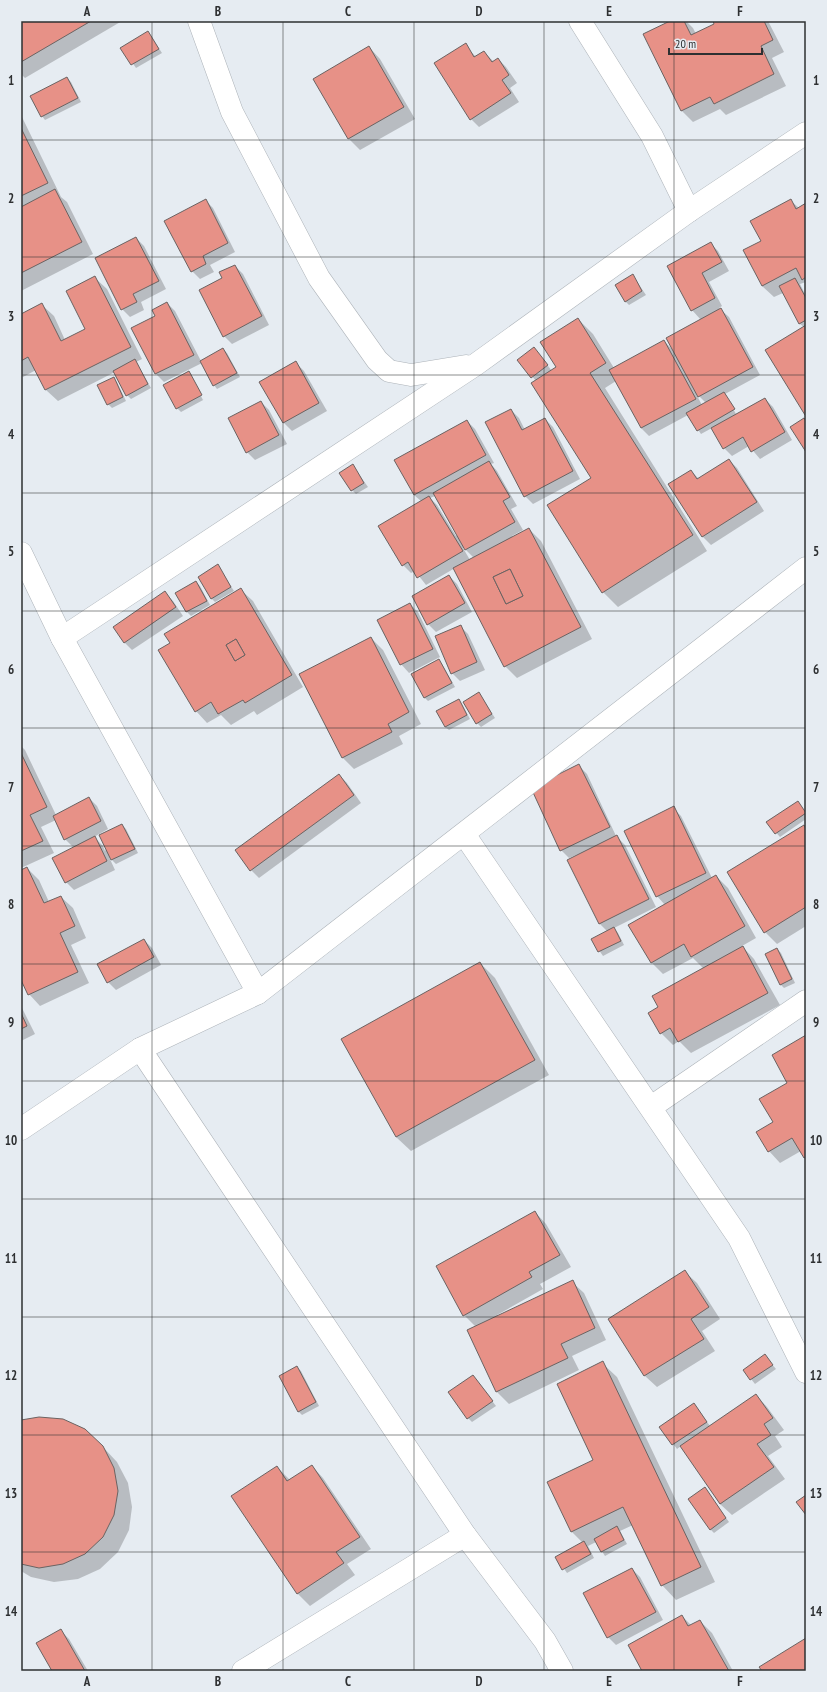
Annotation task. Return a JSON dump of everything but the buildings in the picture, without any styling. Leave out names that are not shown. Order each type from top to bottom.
[{"type":"street","points":[[199,21],[232,112],[319,278],[377,360],[390,372],[411,375],[475,364]]},
{"type":"street","points":[[580,21],[652,136],[688,211]]},
{"type":"street","points":[[62,638],[475,364],[688,211],[806,132]]},
{"type":"street","points":[[21,553],[62,638],[258,993]]},
{"type":"street","points":[[21,1129],[140,1049],[258,993],[806,568]]},
{"type":"street","points":[[464,834],[739,1238],[806,1372]]},
{"type":"street","points":[[651,1107],[806,1001]]},
{"type":"street","points":[[140,1049],[465,1534],[545,1641],[562,1671]]},
{"type":"street","points":[[243,1671],[465,1534]]}]
